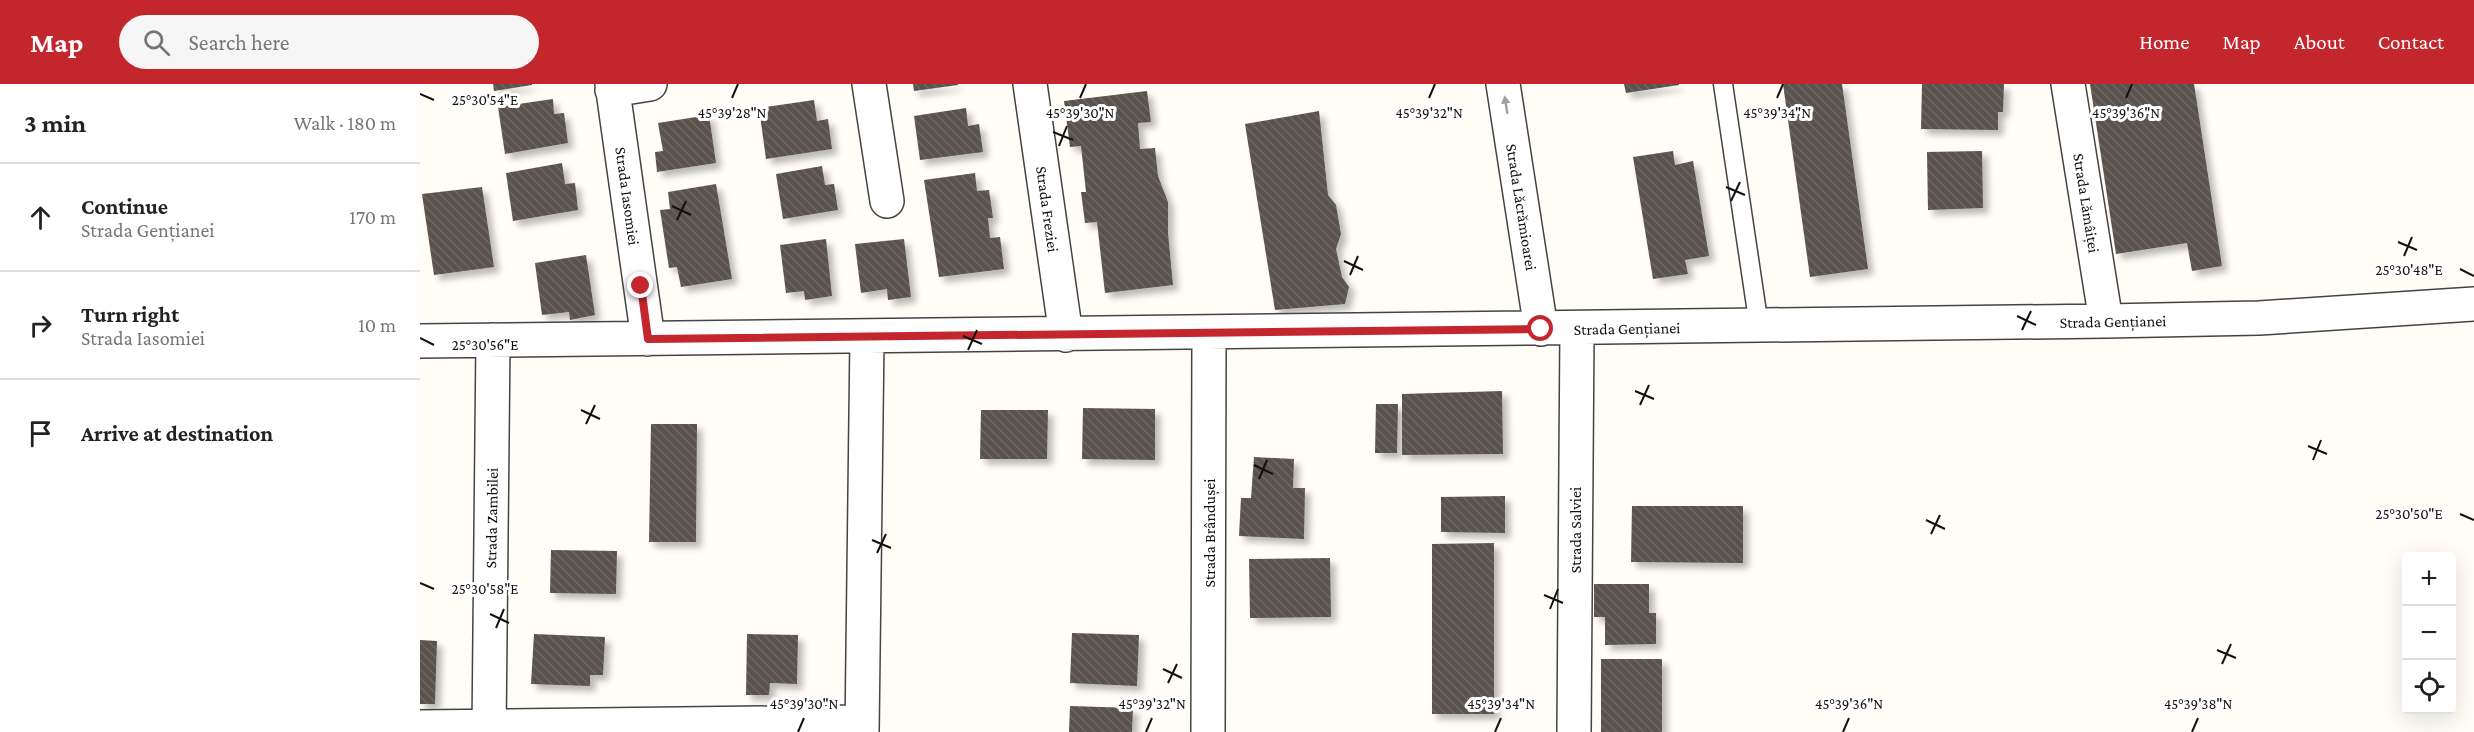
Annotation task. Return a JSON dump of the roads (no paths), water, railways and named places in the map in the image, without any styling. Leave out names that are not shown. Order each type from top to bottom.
[{"type":"street","name":"Strada Iasomiei","points":[[648,339],[612,87],[650,84]]},
{"type":"street","points":[[869,84],[886,201]]},
{"type":"street","name":"Strada Freziei","points":[[1030,84],[1066,335]]},
{"type":"street","name":"Strada Lăcrămioarei","points":[[1503,84],[1541,329]]},
{"type":"street","name":"Strada Lămâiței","points":[[2068,84],[2106,321]]},
{"type":"street","name":"Strada Gențianei","points":[[420,341],[1209,334],[2106,321],[2259,318],[2474,303]]},
{"type":"street","name":"Strada Salviei","points":[[1574,732],[1577,329]]},
{"type":"street","name":"Strada Brândușei","points":[[1208,732],[1209,334]]},
{"type":"street","points":[[420,727],[489,729],[862,727],[867,337]]},
{"type":"street","name":"Strada Zambilei","points":[[489,729],[493,340]]},
{"type":"lane","points":[[1723,84],[1759,326]]}]
